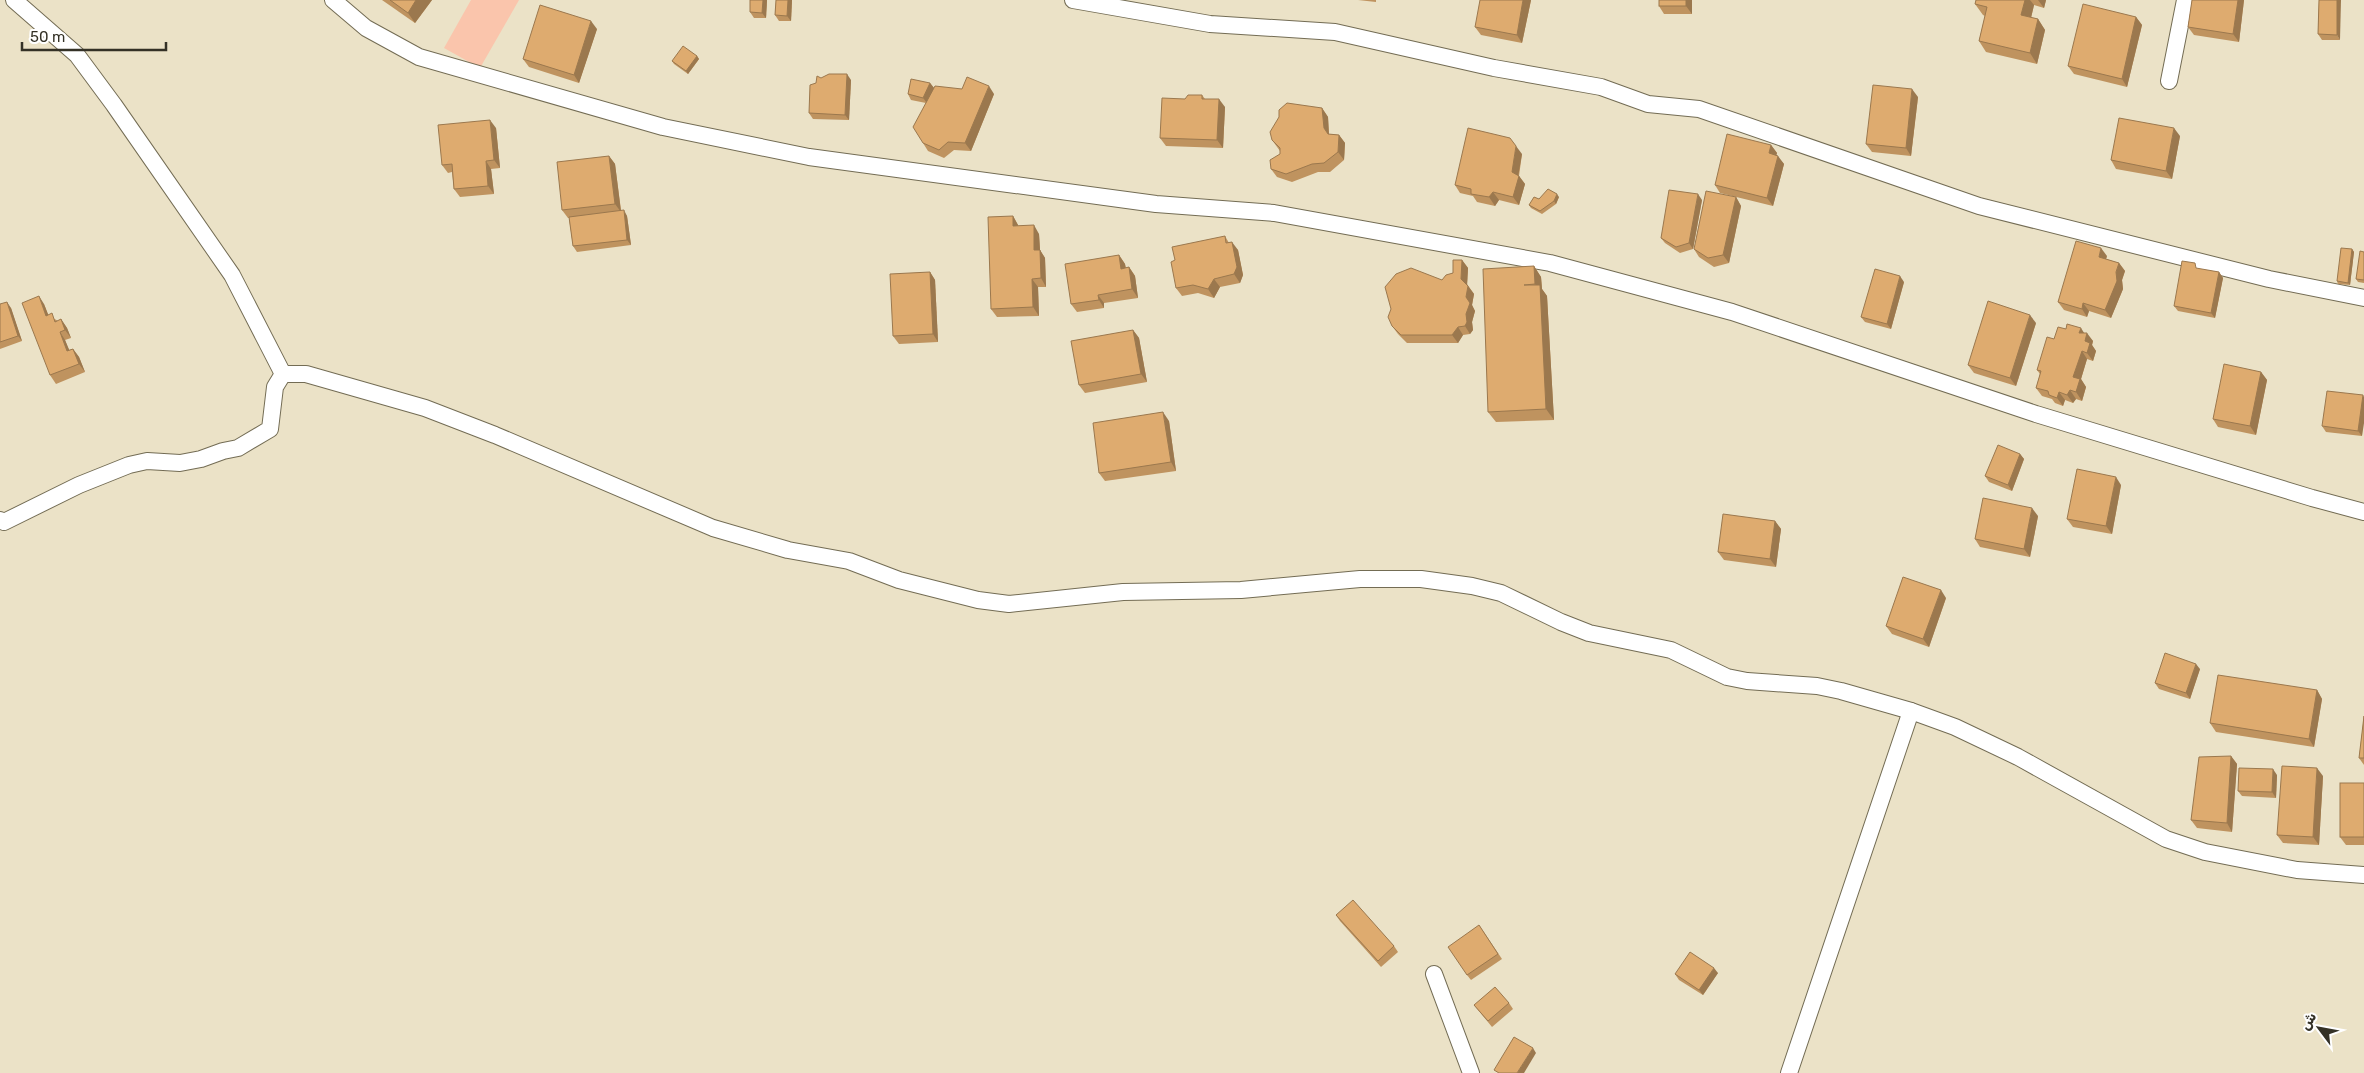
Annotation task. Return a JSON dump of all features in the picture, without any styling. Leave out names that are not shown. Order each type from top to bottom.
[{"type":"street","points":[[14,0],[77,55],[114,105],[232,275],[283,374]]},
{"type":"street","points":[[333,0],[366,28],[419,57],[663,128],[809,157],[885,168],[1156,204],[1274,213],[1550,263],[1732,312],[2036,414],[2364,512]]},
{"type":"street","points":[[1073,0],[1210,24],[1335,32],[1494,68],[1601,87],[1648,104],[1699,109],[1980,206],[2269,279],[2364,298]]},
{"type":"street","points":[[2168,81],[2185,0]]},
{"type":"street","points":[[0,520],[4,522],[79,485],[129,465],[147,461],[180,463],[202,459],[223,451],[238,448],[270,428],[275,388],[283,374]]},
{"type":"street","points":[[283,374],[306,374],[425,408],[495,435],[714,528],[788,550],[849,561],[899,580],[961,596],[1009,604],[1123,592],[1241,590],[1360,579],[1444,581],[1501,593],[1553,619],[1589,633],[1671,650],[1727,677],[1748,681],[1817,686],[1911,711],[1955,727],[2018,757],[2166,839],[2204,852],[2297,870],[2364,875]]},
{"type":"street","points":[[1789,1073],[1911,711]]},
{"type":"street","points":[[1434,974],[1471,1073]]},
{"type":"shaded area","points":[[471,0],[519,0],[480,68],[444,48]]},
{"type":"building","points":[[390,0],[416,0],[408,13]]},
{"type":"building","points":[[750,0],[763,0],[762,13],[750,12]]},
{"type":"building","points":[[776,0],[788,0],[787,16],[775,15]]},
{"type":"building","points":[[1480,0],[1523,0],[1517,35],[1475,27]]},
{"type":"building","points":[[1659,0],[1686,0],[1686,6],[1659,6]]},
{"type":"building","points":[[1976,0],[2025,0],[2021,15],[2038,19],[2030,53],[1979,41],[1987,7],[1975,4]]},
{"type":"building","points":[[2192,0],[2238,0],[2233,34],[2188,27]]},
{"type":"building","points":[[2319,0],[2337,0],[2337,35],[2318,34]]},
{"type":"building","points":[[2083,4],[2136,17],[2122,79],[2068,66]]},
{"type":"building","points":[[540,5],[591,21],[574,75],[523,59]]},
{"type":"building","points":[[683,46],[697,56],[686,71],[672,61]]},
{"type":"building","points":[[829,74],[847,74],[845,115],[809,113],[810,85],[816,83],[817,76],[821,78]]},
{"type":"building","points":[[967,77],[989,86],[965,143],[948,142],[939,150],[923,143],[913,127],[935,86],[962,89]]},
{"type":"building","points":[[911,79],[930,83],[923,98],[908,94]]},
{"type":"building","points":[[1873,85],[1912,89],[1906,148],[1866,144]]},
{"type":"building","points":[[1188,95],[1202,95],[1202,99],[1219,99],[1217,140],[1160,138],[1162,98],[1185,99]]},
{"type":"building","points":[[1287,103],[1322,108],[1324,128],[1328,134],[1339,135],[1338,152],[1324,163],[1312,164],[1286,174],[1271,169],[1270,160],[1280,154],[1280,148],[1272,140],[1270,132],[1279,117],[1279,110]]},
{"type":"building","points":[[2119,118],[2174,128],[2166,171],[2111,160]]},
{"type":"building","points":[[490,120],[494,160],[486,161],[488,186],[454,189],[452,164],[442,165],[438,125]]},
{"type":"building","points":[[1468,128],[1510,138],[1516,146],[1512,172],[1519,176],[1513,197],[1493,192],[1489,197],[1471,194],[1471,189],[1455,185]]},
{"type":"building","points":[[1727,134],[1771,145],[1769,153],[1778,156],[1767,198],[1715,185]]},
{"type":"building","points":[[609,156],[615,204],[562,210],[557,162]]},
{"type":"building","points":[[1548,189],[1557,194],[1554,201],[1540,211],[1529,205],[1534,197],[1539,199]]},
{"type":"building","points":[[1669,190],[1698,194],[1689,243],[1676,247],[1661,238]]},
{"type":"building","points":[[1706,191],[1736,197],[1723,255],[1708,258],[1694,249]]},
{"type":"building","points":[[624,210],[627,240],[573,246],[569,217]]},
{"type":"building","points":[[1013,216],[1013,226],[1034,225],[1034,250],[1040,250],[1041,278],[1032,279],[1033,307],[991,309],[988,217]]},
{"type":"building","points":[[1225,236],[1226,243],[1232,242],[1237,267],[1234,274],[1214,279],[1208,289],[1193,285],[1176,288],[1171,262],[1175,260],[1172,247]]},
{"type":"building","points":[[2076,241],[2101,248],[2099,257],[2119,263],[2116,272],[2117,281],[2105,310],[2083,303],[2082,309],[2058,302]]},
{"type":"building","points":[[2341,248],[2352,249],[2348,283],[2337,281]]},
{"type":"building","points":[[2360,251],[2364,252],[2364,280],[2356,279]]},
{"type":"building","points":[[1119,255],[1121,269],[1129,267],[1132,289],[1098,295],[1099,300],[1071,304],[1065,264]]},
{"type":"building","points":[[1453,260],[1462,260],[1461,279],[1468,286],[1466,297],[1470,303],[1466,314],[1467,322],[1465,326],[1458,327],[1452,335],[1401,335],[1392,326],[1388,317],[1391,309],[1385,287],[1396,274],[1411,268],[1442,280],[1446,275],[1453,273]]},
{"type":"building","points":[[2182,261],[2195,263],[2196,268],[2219,272],[2211,313],[2174,306]]},
{"type":"building","points":[[1534,266],[1535,284],[1524,285],[1540,285],[1546,409],[1488,412],[1483,269]]},
{"type":"building","points":[[1875,269],[1900,276],[1887,324],[1861,317]]},
{"type":"building","points":[[930,272],[933,334],[893,336],[890,274]]},
{"type":"building","points":[[39,296],[46,316],[52,313],[55,322],[61,319],[65,330],[60,332],[67,351],[73,349],[79,364],[50,375],[22,303]]},
{"type":"building","points":[[1988,301],[2030,315],[2010,378],[1968,365]]},
{"type":"building","points":[[7,302],[18,336],[0,342],[0,304]]},
{"type":"building","points":[[2067,324],[2081,328],[2079,333],[2087,333],[2085,341],[2090,343],[2087,353],[2082,351],[2073,377],[2080,379],[2076,392],[2070,390],[2067,395],[2059,392],[2057,398],[2049,395],[2048,391],[2036,388],[2041,371],[2037,370],[2047,337],[2054,339],[2058,327],[2066,329]]},
{"type":"building","points":[[1133,330],[1141,374],[1079,385],[1071,341]]},
{"type":"building","points":[[2224,364],[2261,372],[2250,426],[2213,419]]},
{"type":"building","points":[[2327,391],[2363,395],[2358,431],[2322,426]]},
{"type":"building","points":[[1163,412],[1171,462],[1099,473],[1093,423]]},
{"type":"building","points":[[1998,445],[2020,454],[2008,485],[1985,476]]},
{"type":"building","points":[[2077,469],[2116,477],[2106,526],[2067,519]]},
{"type":"building","points":[[1983,498],[2032,508],[2024,549],[1975,539]]},
{"type":"building","points":[[1723,514],[1775,521],[1770,559],[1718,552]]},
{"type":"building","points":[[1903,577],[1941,590],[1923,639],[1886,626]]},
{"type":"building","points":[[2165,653],[2196,664],[2186,693],[2155,683]]},
{"type":"building","points":[[2218,675],[2317,690],[2309,739],[2210,723]]},
{"type":"building","points":[[2364,716],[2364,758],[2359,758]]},
{"type":"building","points":[[2231,756],[2227,823],[2191,820],[2199,757]]},
{"type":"building","points":[[2282,766],[2317,768],[2313,837],[2277,835]]},
{"type":"building","points":[[2239,768],[2273,769],[2272,792],[2238,791]]},
{"type":"building","points":[[2340,783],[2364,783],[2364,837],[2340,837]]},
{"type":"building","points":[[1353,900],[1394,946],[1378,961],[1336,915]]},
{"type":"building","points":[[1479,925],[1498,954],[1467,975],[1448,947]]},
{"type":"building","points":[[1690,952],[1714,968],[1699,990],[1675,974]]},
{"type":"building","points":[[1495,987],[1509,1003],[1488,1021],[1474,1005]]},
{"type":"building","points":[[1514,1037],[1533,1048],[1517,1073],[1499,1073],[1494,1070]]}]
